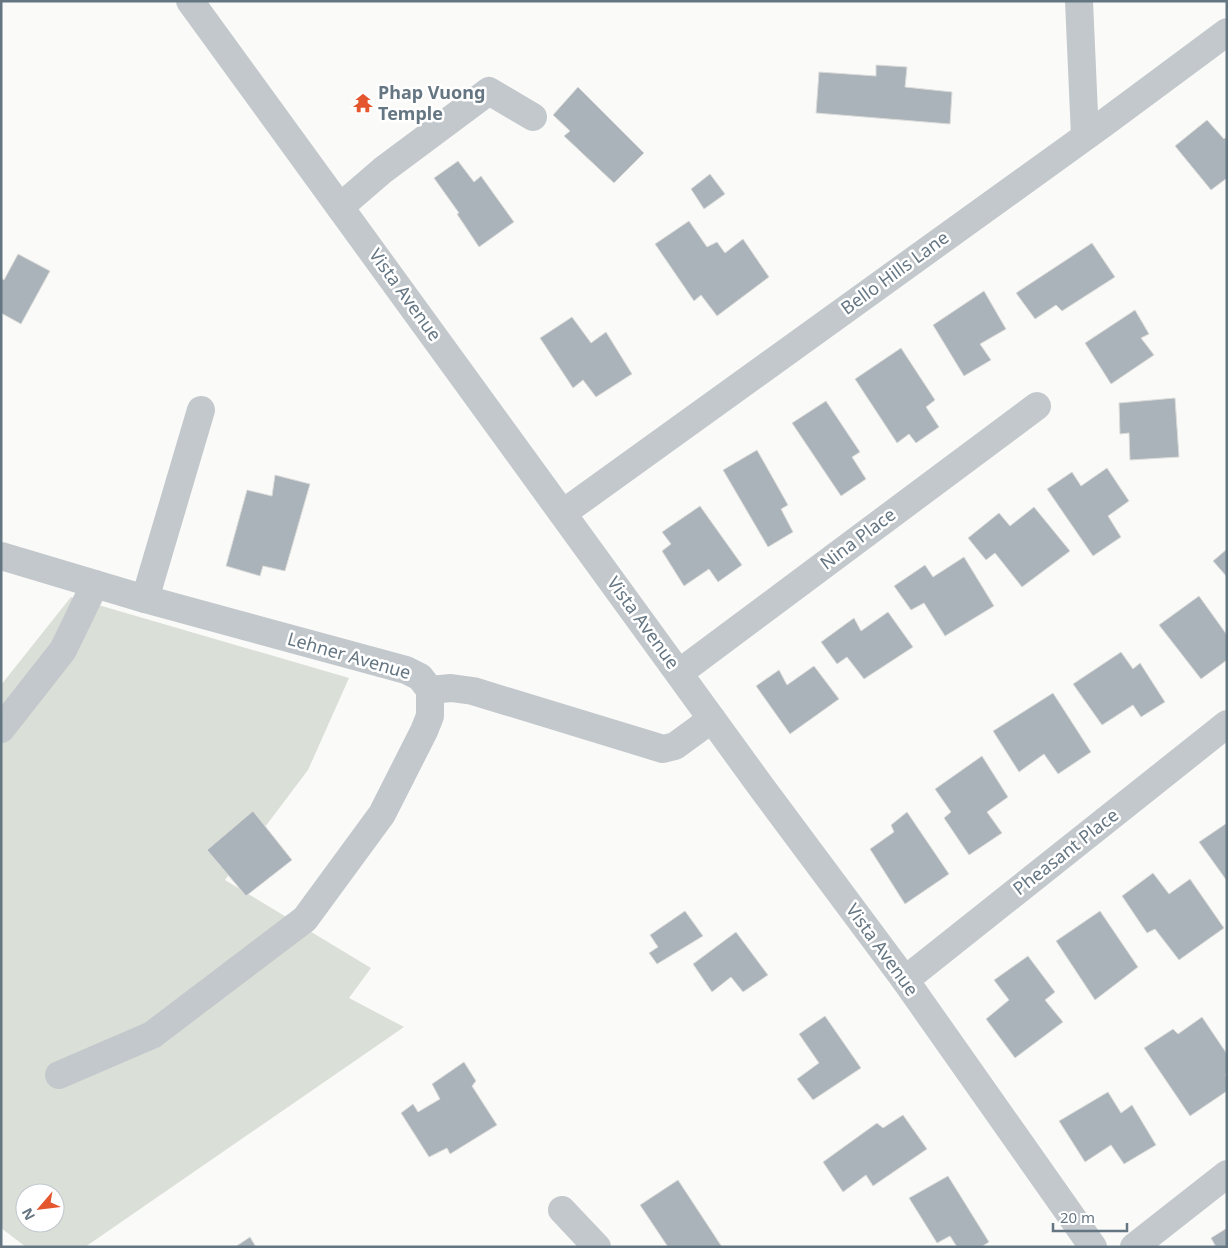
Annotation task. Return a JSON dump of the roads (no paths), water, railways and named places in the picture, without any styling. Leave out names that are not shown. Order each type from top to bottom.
[{"type":"street","name":"Vista Avenue","points":[[190,1],[768,796],[905,980],[1093,1247]]},
{"type":"street","points":[[1079,1],[1085,136]]},
{"type":"street","name":"Bello Hills Lane","points":[[563,513],[1227,32]]},
{"type":"street","points":[[340,206],[383,170],[489,91],[533,117]]},
{"type":"street","name":"Nina Place","points":[[679,673],[1037,406]]},
{"type":"street","points":[[145,599],[201,410]]},
{"type":"street","name":"Lehner Avenue","points":[[1,556],[145,599],[406,670],[420,677],[430,690],[451,688],[473,691],[663,749],[675,746],[712,719]]},
{"type":"street","points":[[1,728],[63,650],[95,584]]},
{"type":"street","points":[[58,1075],[152,1035],[306,919],[382,814],[430,716],[430,690]]},
{"type":"street","name":"Pheasant Place","points":[[905,980],[1227,724]]},
{"type":"street","points":[[1134,1247],[1227,1174]]},
{"type":"street","points":[[562,1210],[597,1247]]},
{"type":"place","name":"Phap Vuong Temple","points":[[363,103]]}]
